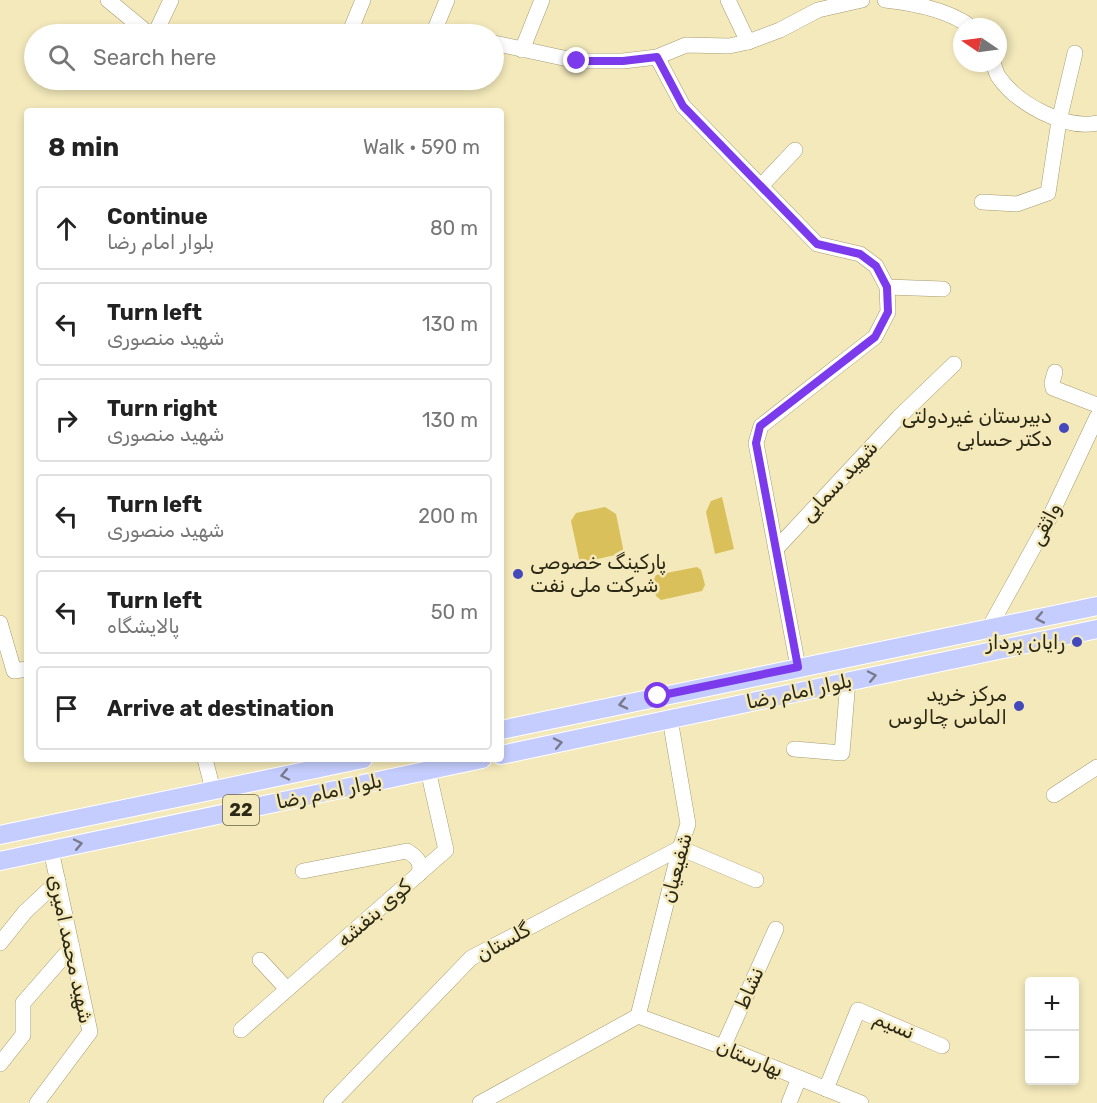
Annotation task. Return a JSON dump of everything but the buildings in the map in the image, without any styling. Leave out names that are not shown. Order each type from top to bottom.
[{"type":"main road","name":"بلوار امام رضا","points":[[504,729],[1097,606]]},
{"type":"main road","name":"بلوار امام رضا","points":[[504,754],[1097,629]]},
{"type":"main road","points":[[691,689],[696,712]]},
{"type":"main road","points":[[527,725],[532,748]]},
{"type":"main road","name":"بلوار امام رضا","points":[[0,835],[348,762]]},
{"type":"main road","name":"بلوار امام رضا","points":[[0,861],[467,762]]},
{"type":"street","points":[[160,24],[171,0]]},
{"type":"street","points":[[353,24],[363,0]]},
{"type":"street","points":[[437,24],[447,0]]},
{"type":"street","points":[[522,50],[542,0]]},
{"type":"street","points":[[728,0],[748,42]]},
{"type":"street","points":[[504,46],[577,61],[623,61],[657,57],[686,45],[729,46],[748,42],[780,30],[818,10],[862,0]]},
{"type":"street","points":[[885,0],[915,4],[955,18]]},
{"type":"street","points":[[113,2],[138,24]]},
{"type":"street","points":[[982,202],[1017,204],[1048,193],[1059,121],[1075,53]]},
{"type":"street","points":[[657,57],[683,106],[817,244],[860,254],[876,266],[887,287],[888,312],[875,337],[760,426],[756,443],[798,667]]},
{"type":"street","points":[[996,72],[1022,100],[1059,121],[1090,125],[1097,123]]},
{"type":"street","points":[[761,186],[795,150]]},
{"type":"street","points":[[887,287],[943,289]]},
{"type":"street","name":"شهید سمایی","points":[[776,549],[899,417],[954,364]]},
{"type":"street","points":[[1056,372],[1052,383],[1053,388],[1097,405]]},
{"type":"street","name":"واثقی","points":[[989,628],[1047,523],[1097,417]]},
{"type":"street","points":[[0,623],[14,671],[24,669]]},
{"type":"street","points":[[794,749],[842,753],[848,681]]},
{"type":"street","name":"شفیعیان","points":[[638,1016],[688,824],[670,719]]},
{"type":"street","points":[[206,762],[213,790]]},
{"type":"street","points":[[1054,795],[1097,767]]},
{"type":"street","name":"کوی بنفشه","points":[[241,1030],[446,850],[428,770]]},
{"type":"street","points":[[680,848],[756,880]]},
{"type":"street","name":"گلستان","points":[[332,1103],[471,958],[680,848]]},
{"type":"street","name":"شهید محمد امیری","points":[[37,1103],[90,1032],[51,850]]},
{"type":"street","points":[[303,871],[407,851],[416,856],[421,866],[419,874]]},
{"type":"street","points":[[0,943],[25,912],[58,881]]},
{"type":"street","name":"نشاط","points":[[723,1047],[776,929]]},
{"type":"street","points":[[0,1064],[23,1035],[23,1003],[72,948]]},
{"type":"street","points":[[260,960],[287,989]]},
{"type":"street","name":"نسیم","points":[[826,1089],[858,1010],[942,1046]]},
{"type":"street","points":[[480,1103],[638,1016]]},
{"type":"street","name":"بهارستان","points":[[638,1016],[723,1047],[861,1103]]},
{"type":"street","points":[[789,1103],[799,1078]]},
{"type":"shaded area","points":[[722,497],[734,549],[715,554],[706,512],[711,501]]},
{"type":"shaded area","points":[[605,507],[616,514],[624,553],[580,563],[571,521],[576,513]]},
{"type":"shaded area","points":[[697,567],[701,570],[705,585],[702,591],[661,600],[656,596],[653,581],[656,575]]},
{"type":"place","name":"دبیرستان غیردولتی دکتر حسابی","points":[[1064,428]]},
{"type":"place","name":"پارکینگ خصوصی شرکت ملی نفت","points":[[518,574]]},
{"type":"place","name":"رایان پرداز","points":[[1077,642]]},
{"type":"place","name":"مرکز خرید الماس چالوس","points":[[1019,706]]},
{"type":"route","points":[[577,61],[623,61],[657,57],[683,106],[817,244],[860,254],[876,266],[887,287],[888,312],[875,337],[760,426],[756,443],[798,667],[658,696]]}]
